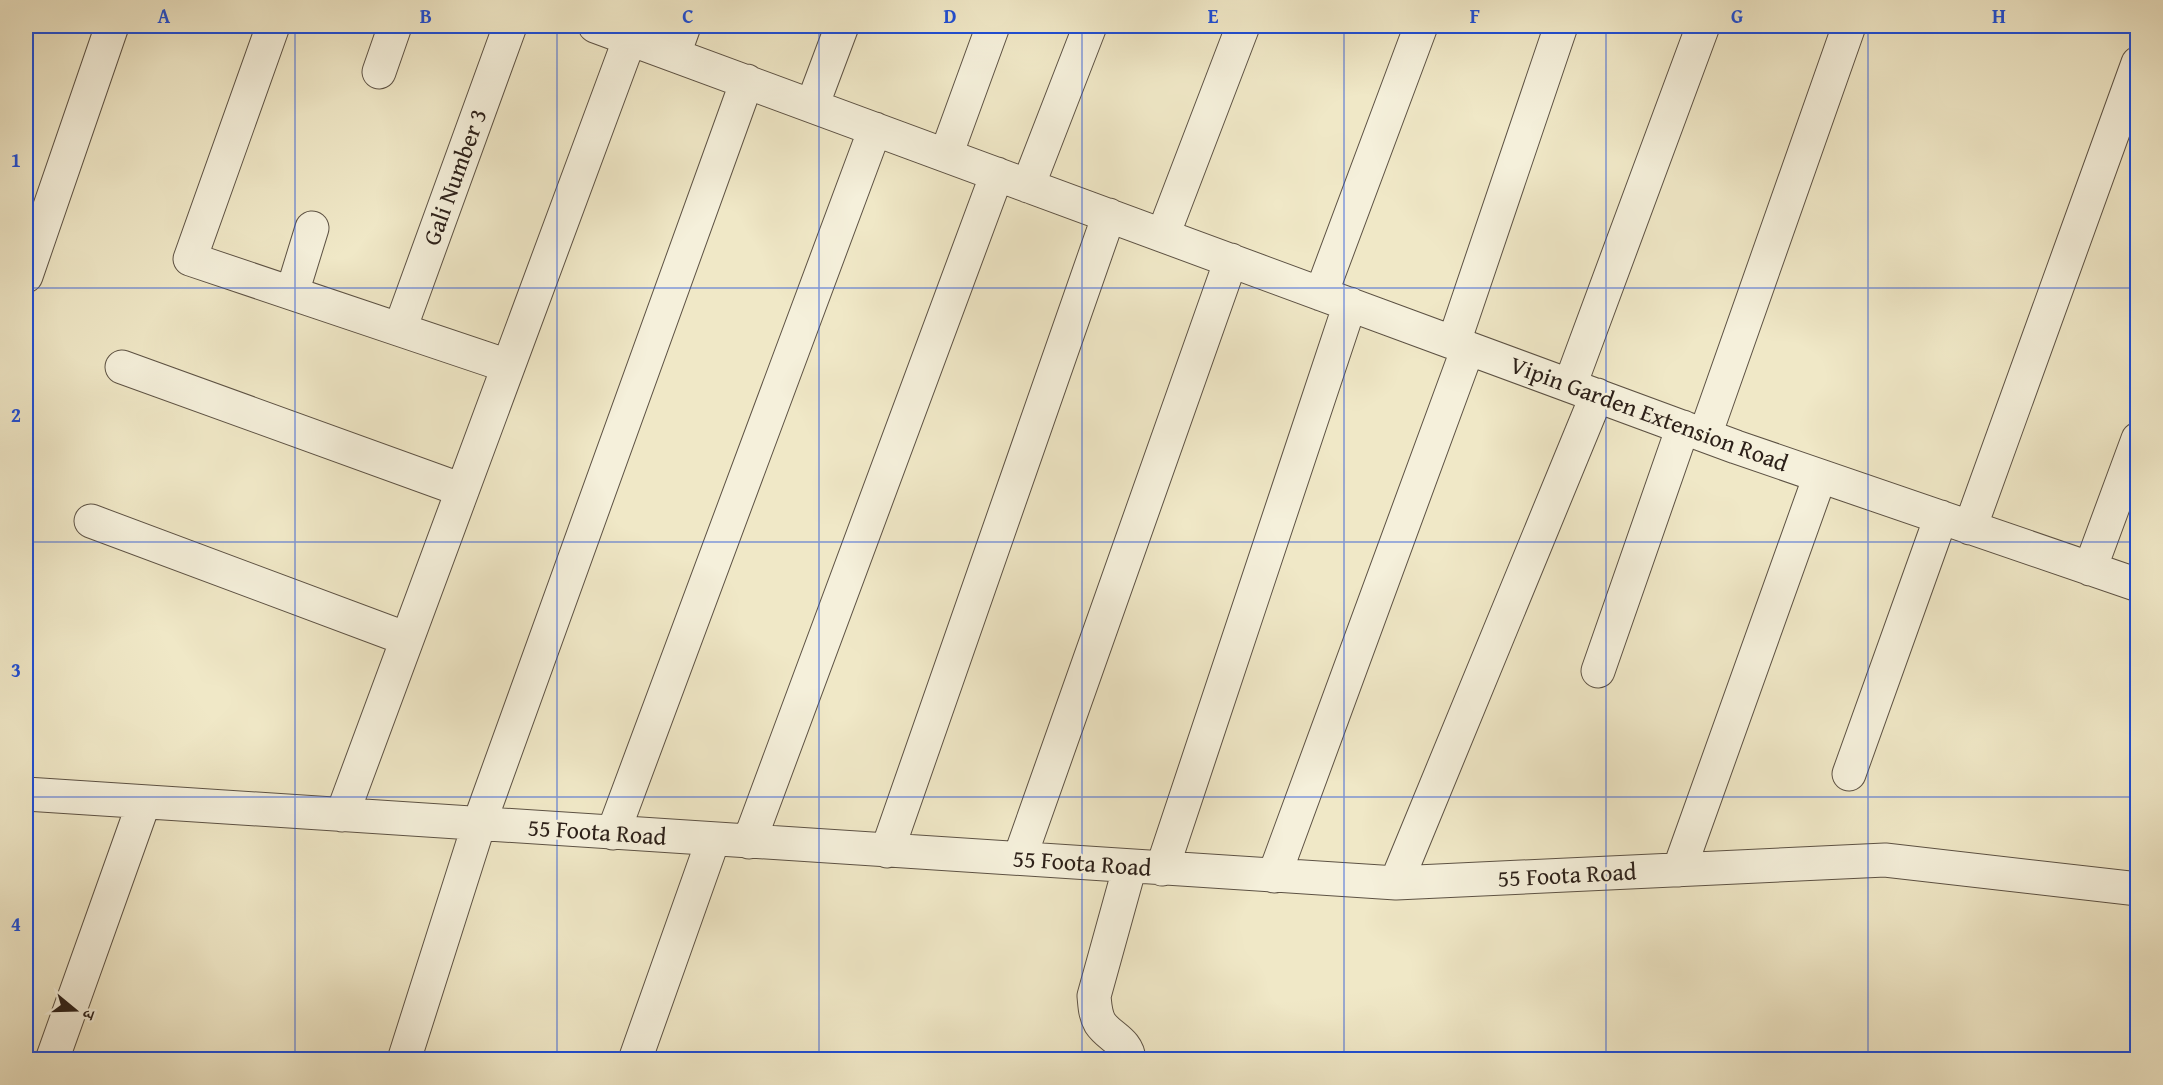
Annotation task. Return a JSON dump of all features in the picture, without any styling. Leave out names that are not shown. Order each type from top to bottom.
[{"type":"street","points":[[26,276],[112,26]]},
{"type":"street","points":[[273,26],[190,259],[508,366]]},
{"type":"street","points":[[379,72],[395,26]]},
{"type":"street","name":"Gali Number 3","points":[[400,329],[510,26]]},
{"type":"street","name":"Vipin Garden Extension Road","points":[[596,26],[630,38],[679,40],[747,81],[812,106],[1694,431],[2138,585]]},
{"type":"street","points":[[812,106],[842,26]]},
{"type":"street","points":[[946,155],[993,26]]},
{"type":"street","points":[[1028,186],[1090,26]]},
{"type":"street","points":[[1163,235],[1244,26]]},
{"type":"street","points":[[1162,869],[1335,299],[1421,26]]},
{"type":"street","points":[[1274,876],[1461,345],[1561,26]]},
{"type":"street","points":[[1396,883],[1584,390],[1703,26]]},
{"type":"street","points":[[1598,671],[1694,431],[1849,26]]},
{"type":"street","points":[[342,815],[630,38]]},
{"type":"street","points":[[1849,774],[1956,523],[2138,63]]},
{"type":"street","points":[[404,1059],[479,824],[747,81]]},
{"type":"street","points":[[613,833],[875,129]]},
{"type":"street","points":[[749,842],[997,174]]},
{"type":"street","points":[[887,851],[1109,215]]},
{"type":"street","points":[[292,293],[312,228]]},
{"type":"street","points":[[1020,857],[1231,260]]},
{"type":"street","points":[[122,367],[462,490]]},
{"type":"street","points":[[2090,568],[2138,439]]},
{"type":"street","points":[[1679,870],[1820,476]]},
{"type":"street","points":[[91,521],[407,639]]},
{"type":"street","name":"55 Foota Road","points":[[26,794],[1396,883],[1885,860],[2138,889]]},
{"type":"street","points":[[52,1059],[144,802]]},
{"type":"street","points":[[635,1059],[713,840]]},
{"type":"street","points":[[1129,1059],[1129,1053],[1121,1041],[1102,1026],[1095,1013],[1094,996],[1130,866]]}]
